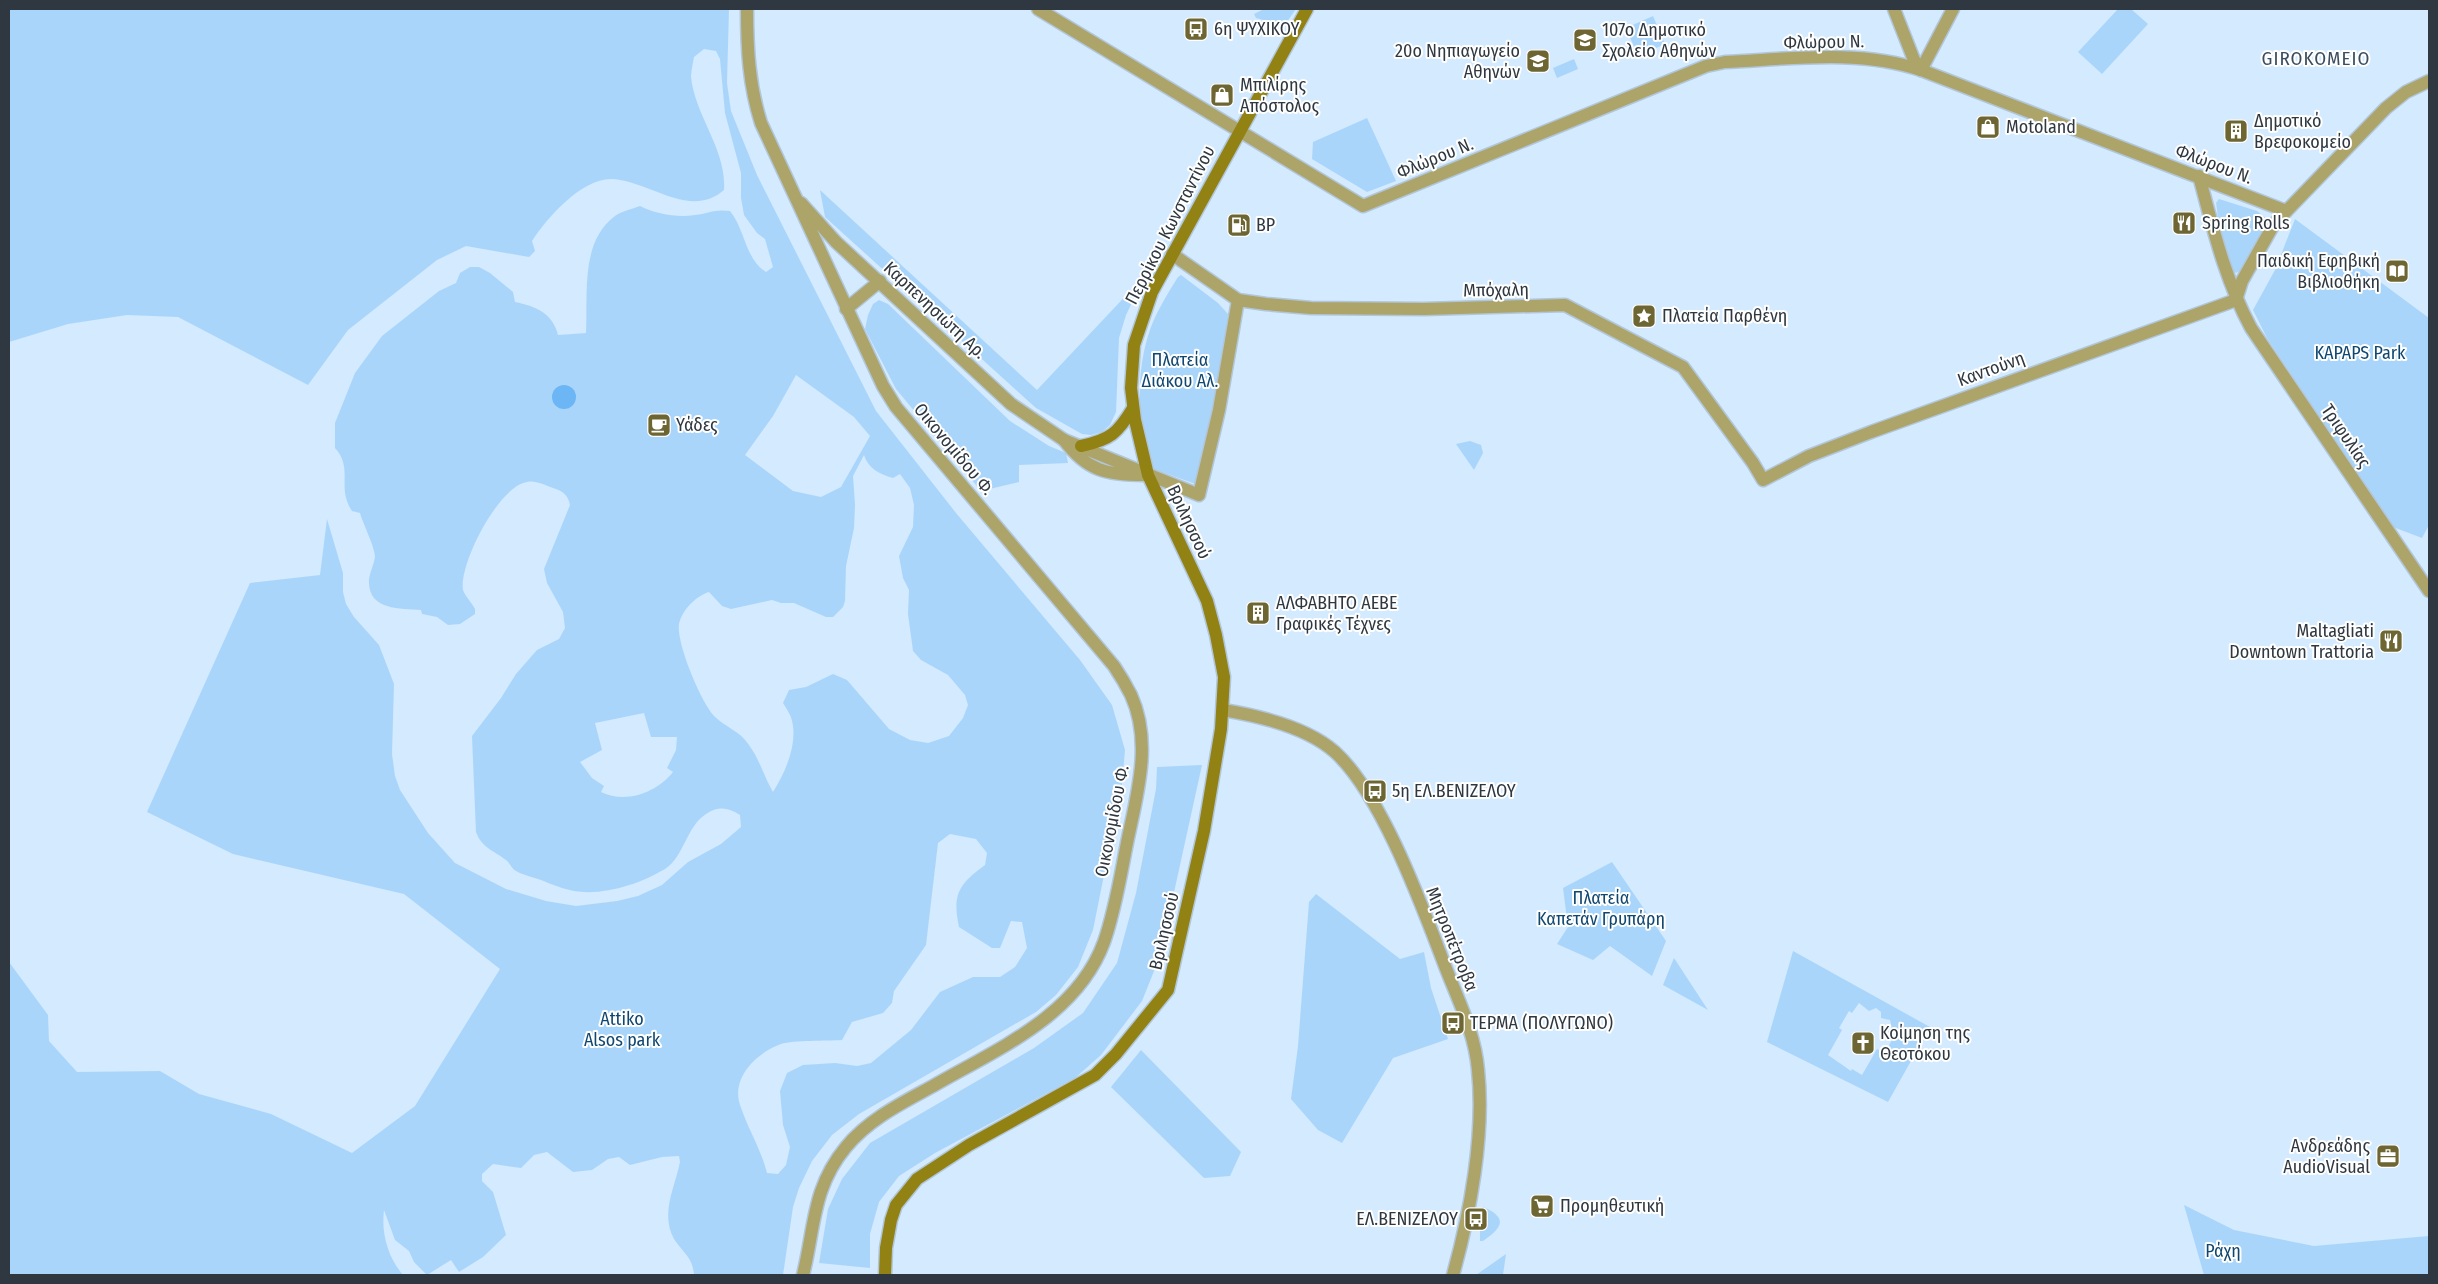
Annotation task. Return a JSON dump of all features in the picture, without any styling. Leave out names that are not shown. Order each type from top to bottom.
[{"type":"main road","name":"Περρίκου Κωνσταντίνου","points":[[1148,475],[1133,408],[1132,371],[1139,327],[1152,292],[1172,254],[1307,9]]},
{"type":"main road","points":[[1081,446],[1102,440],[1116,432],[1133,408]]},
{"type":"main road","name":"Βριλησσού","points":[[885,1275],[886,1248],[896,1205],[917,1179],[969,1145],[1095,1074],[1122,1047],[1168,990],[1204,831],[1223,710],[1224,677],[1210,611],[1148,475]]},
{"type":"street","name":"Οικονομίδου Φ.","points":[[747,9],[747,40],[752,95],[761,123],[883,386],[896,408],[1114,666],[1132,696],[1142,732],[1142,777],[1104,942],[1081,985],[1066,1001],[1023,1034],[887,1112],[864,1129],[847,1146],[824,1181],[815,1207],[803,1275]]},
{"type":"street","points":[[1038,9],[1239,132]]},
{"type":"street","points":[[1894,9],[1914,60],[1921,70],[1953,9]]},
{"type":"street","name":"Φλώρου Ν.","points":[[1239,132],[1363,206],[1714,64],[1813,58],[1870,58],[1896,62],[1921,70],[2286,211]]},
{"type":"street","points":[[2236,300],[2242,281],[2274,224],[2386,108],[2406,92],[2429,81]]},
{"type":"street","name":"Τριφυλίας","points":[[2199,176],[2225,271],[2236,300],[2251,328],[2429,592]]},
{"type":"street","name":"Καρπενησιώτη Αρ.","points":[[792,192],[823,229],[1004,398],[1064,440],[1199,495],[1219,410],[1238,300]]},
{"type":"street","name":"Μπόχαλη","points":[[1172,254],[1238,300],[1311,308],[1424,309],[1565,305],[1683,368],[1753,463],[1763,480]]},
{"type":"street","points":[[846,309],[880,281]]},
{"type":"street","name":"Καντούνη","points":[[1763,480],[1809,456],[2236,300]]},
{"type":"street","name":"Καρπενησιώτη Αρ.","points":[[1064,440],[1076,456],[1092,466],[1119,475],[1148,475]]},
{"type":"street","name":"Μητροπέτροβα","points":[[1223,710],[1244,713],[1296,730],[1315,738],[1335,752],[1354,773],[1371,799],[1395,846],[1437,945],[1474,1040],[1480,1100],[1472,1193],[1453,1275]]},
{"type":"green space","name":"Attiko Alsos park","points":[[9,9],[729,9],[727,83],[731,111],[757,175],[876,411],[956,513],[1080,660],[1112,705],[1125,750],[1122,785],[1093,930],[1078,967],[1056,995],[1036,1012],[859,1114],[832,1135],[812,1161],[799,1188],[793,1207],[783,1275],[694,1275],[690,1259],[674,1239],[668,1220],[670,1200],[680,1162],[679,1156],[662,1157],[630,1165],[619,1157],[608,1159],[592,1170],[573,1172],[547,1152],[534,1155],[521,1168],[493,1164],[482,1174],[482,1181],[493,1192],[506,1235],[483,1257],[459,1272],[451,1260],[427,1275],[414,1262],[409,1251],[395,1240],[384,1210],[383,1219],[387,1245],[393,1261],[403,1275],[9,1275],[9,962],[48,1015],[49,1041],[77,1072],[160,1071],[199,1094],[271,1114],[352,1153],[415,1106],[500,969],[404,894],[233,854],[147,812],[250,583],[320,575],[327,519],[343,573],[343,592],[346,604],[354,617],[379,645],[394,684],[392,754],[395,776],[400,790],[428,833],[455,863],[506,889],[546,901],[576,906],[617,901],[638,896],[662,885],[688,862],[721,844],[741,827],[740,815],[736,812],[723,808],[710,811],[694,826],[677,857],[665,869],[633,884],[597,892],[570,890],[522,874],[481,842],[476,832],[472,736],[501,698],[516,674],[537,650],[559,639],[565,628],[563,612],[547,583],[544,569],[570,505],[569,502],[560,491],[533,482],[527,482],[516,487],[505,497],[483,527],[467,562],[463,578],[463,590],[475,609],[475,614],[460,624],[448,625],[437,617],[422,614],[421,610],[386,606],[373,597],[370,589],[369,579],[375,557],[360,513],[352,511],[347,502],[345,471],[341,456],[335,448],[335,423],[355,373],[382,336],[439,291],[456,283],[460,273],[470,267],[479,267],[490,273],[513,292],[515,302],[536,308],[542,312],[552,321],[558,335],[586,333],[588,270],[591,254],[596,240],[604,227],[615,216],[627,210],[640,206],[674,216],[730,211],[754,260],[766,272],[773,267],[765,239],[757,233],[744,215],[741,198],[741,173],[725,113],[720,59],[716,51],[704,49],[694,57],[691,77],[698,105],[721,161],[724,175],[724,190],[711,198],[697,201],[683,200],[625,181],[611,179],[588,185],[566,201],[546,222],[532,241],[535,251],[529,257],[466,246],[437,260],[348,330],[308,385],[178,317],[127,315],[68,324],[9,342]],"holes":[[[796,375],[854,417],[870,436],[841,487],[821,497],[793,491],[745,455],[773,416]],[[864,455],[868,464],[875,470],[893,478],[900,474],[910,488],[914,505],[913,527],[899,556],[903,578],[909,590],[908,614],[913,651],[921,660],[948,675],[965,695],[968,705],[963,718],[949,736],[928,743],[910,740],[889,729],[847,680],[833,674],[806,687],[789,690],[783,703],[792,721],[792,749],[786,767],[773,792],[749,745],[741,736],[714,716],[696,686],[681,644],[679,624],[690,604],[709,592],[722,606],[731,609],[772,600],[781,603],[794,603],[826,617],[833,617],[843,607],[845,601],[846,566],[854,528],[853,476]],[[644,713],[651,737],[677,737],[676,750],[667,768],[673,772],[658,786],[640,794],[620,797],[601,792],[604,786],[592,778],[580,762],[602,750],[595,723]],[[950,834],[976,839],[987,853],[985,865],[969,878],[957,898],[956,906],[959,927],[992,948],[1000,948],[1011,921],[1022,922],[1027,948],[1015,967],[1000,977],[973,977],[940,992],[911,1030],[871,1063],[857,1066],[835,1063],[803,1065],[787,1073],[780,1091],[783,1125],[790,1147],[786,1165],[778,1174],[767,1173],[740,1105],[738,1095],[742,1076],[755,1060],[772,1048],[794,1042],[842,1040],[852,1022],[883,1013],[892,1003],[894,991],[926,945],[938,843]]]},
{"type":"green space","points":[[1264,9],[1296,9],[1284,26],[1256,18],[1254,14]]},
{"type":"green space","points":[[2118,9],[2131,9],[2148,24],[2102,74],[2078,52]]},
{"type":"green space","points":[[1653,16],[1665,44],[1638,56],[1626,28]]},
{"type":"green space","points":[[1574,59],[1578,69],[1557,78],[1553,68]]},
{"type":"green space","points":[[1367,118],[1396,181],[1367,192],[1312,159],[1313,142]]},
{"type":"green space","points":[[820,190],[1037,390],[1133,288],[1138,290],[1126,315],[1119,338],[1116,412],[1110,425],[1102,432],[1091,435],[1082,434],[1036,408],[825,217]]},
{"type":"green space","points":[[2219,199],[2257,211],[2267,219],[2240,271],[2236,273],[2227,261],[2224,251],[2216,203]]},
{"type":"green space","name":"KAPAPS Park","points":[[2295,219],[2429,318],[2429,525],[2422,538],[2393,527],[2267,338],[2253,310],[2275,270]]},
{"type":"green space","name":"Πλατεία Διάκου Αλ.","points":[[1181,275],[1218,303],[1228,314],[1215,408],[1198,485],[1154,469],[1144,437],[1140,403],[1141,369],[1148,336],[1161,305]]},
{"type":"green space","points":[[879,300],[888,304],[1010,421],[1049,446],[1066,453],[1068,463],[1019,465],[1019,482],[981,491],[896,389],[865,329],[873,304]]},
{"type":"green space","points":[[1470,441],[1481,445],[1483,453],[1474,470],[1456,444]]},
{"type":"green space","points":[[1202,765],[1160,956],[1142,1001],[1101,1055],[1075,1078],[935,1153],[899,1176],[879,1202],[870,1234],[870,1268],[819,1263],[828,1209],[842,1179],[870,1143],[1034,1048],[1083,1013],[1117,963],[1136,893],[1156,789],[1157,767]]},
{"type":"green space","name":"Πλατεία Καπετάν Γρυπάρη","points":[[1612,862],[1666,941],[1652,976],[1610,946],[1593,960],[1557,944],[1568,927],[1563,888]]},
{"type":"green space","points":[[1316,894],[1400,959],[1424,952],[1431,988],[1448,1039],[1393,1058],[1342,1143],[1318,1130],[1291,1099],[1298,1046],[1309,902]]},
{"type":"green space","points":[[1793,951],[1930,1027],[1888,1102],[1767,1042]],"holes":[[[1859,1003],[1869,1011],[1876,1008],[1881,1012],[1881,1018],[1890,1020],[1891,1024],[1887,1032],[1894,1036],[1885,1053],[1877,1049],[1862,1075],[1852,1069],[1851,1071],[1828,1055],[1842,1030],[1839,1028],[1849,1011],[1852,1013]]]},
{"type":"green space","points":[[1674,958],[1708,1010],[1663,985]]},
{"type":"green space","points":[[1141,1050],[1241,1152],[1230,1176],[1204,1178],[1111,1087]]},
{"type":"green space","name":"Ράχη","points":[[2184,1205],[2234,1230],[2314,1246],[2429,1236],[2429,1275],[2204,1275]]},
{"type":"green space","points":[[1483,1207],[1497,1215],[1500,1223],[1495,1232],[1483,1241],[1480,1241],[1480,1231],[1474,1230],[1478,1212]]},
{"type":"green space","points":[[1506,1254],[1503,1275],[1476,1275]]},
{"type":"shaded area","points":[[564,385],[572,389],[576,397],[572,405],[564,409],[556,405],[552,397],[556,389]]},
{"type":"place","name":"6η ΨΥΧΙΚΟΥ","points":[[1196,29]]},
{"type":"place","name":"107o Δημοτικό Σχολείο Αθηνών","points":[[1585,40]]},
{"type":"place","name":"20ο Νηπιαγωγείο Αθηνών","points":[[1538,61]]},
{"type":"place","name":"Μπιλίρης Απόστολος","points":[[1222,95]]},
{"type":"place","name":"Motoland","points":[[1988,127]]},
{"type":"place","name":"Δημοτικό Βρεφοκομείο","points":[[2236,131]]},
{"type":"place","name":"Spring Rolls","points":[[2184,223]]},
{"type":"place","name":"BP","points":[[1239,225]]},
{"type":"place","name":"Παιδική Εφηβική Βιβλιοθήκη","points":[[2397,271]]},
{"type":"place","name":"Πλατεία Παρθένη","points":[[1644,316]]},
{"type":"place","name":"Υάδες","points":[[659,425]]},
{"type":"place","name":"ΑΛΦΑΒΗΤΟ ΑΕΒΕ Γραφικές Τέχνες","points":[[1258,613]]},
{"type":"place","name":"Maltagliati Downtown Trattoria","points":[[2391,641]]},
{"type":"place","name":"5η ΕΛ.ΒΕΝΙΖΕΛΟΥ","points":[[1375,791]]},
{"type":"place","name":"ΤΕΡΜΑ (ΠΟΛΥΓΩΝΟ)","points":[[1453,1023]]},
{"type":"place","name":"Κοίμηση της Θεοτόκου","points":[[1863,1043]]},
{"type":"place","name":"Ανδρεάδης AudioVisual","points":[[2388,1156]]},
{"type":"place","name":"Προμηθευτική","points":[[1542,1206]]},
{"type":"place","name":"ΕΛ.ΒΕΝΙΖΕΛΟΥ","points":[[1476,1219]]},
{"type":"district","name":"GIROKOMEIO","points":[[2316,58]]}]
